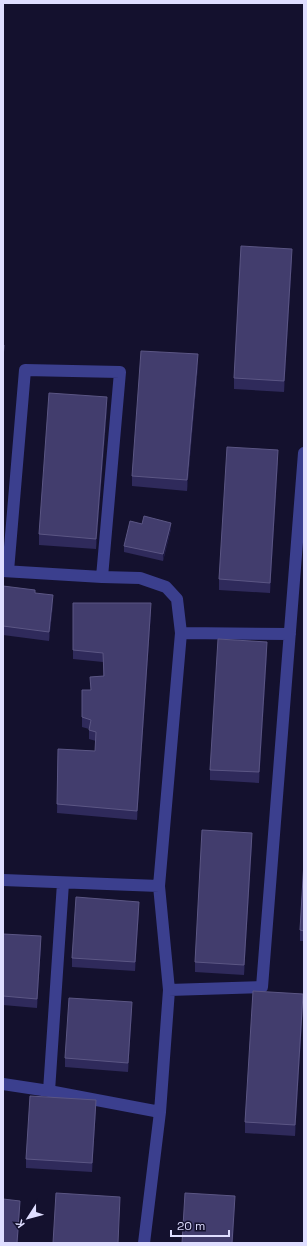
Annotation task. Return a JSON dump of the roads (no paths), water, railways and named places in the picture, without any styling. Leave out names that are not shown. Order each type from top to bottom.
[{"type":"street","points":[[102,577],[120,372],[25,370],[5,571],[102,577],[140,578],[166,587],[177,599],[181,633],[159,886],[169,990],[160,1112],[144,1243]]},
{"type":"street","points":[[169,990],[262,987],[304,453]]},
{"type":"street","points":[[181,633],[290,634]]},
{"type":"street","points":[[3,880],[159,886]]},
{"type":"street","points":[[49,1091],[63,883]]},
{"type":"street","points":[[3,1084],[160,1112]]}]
